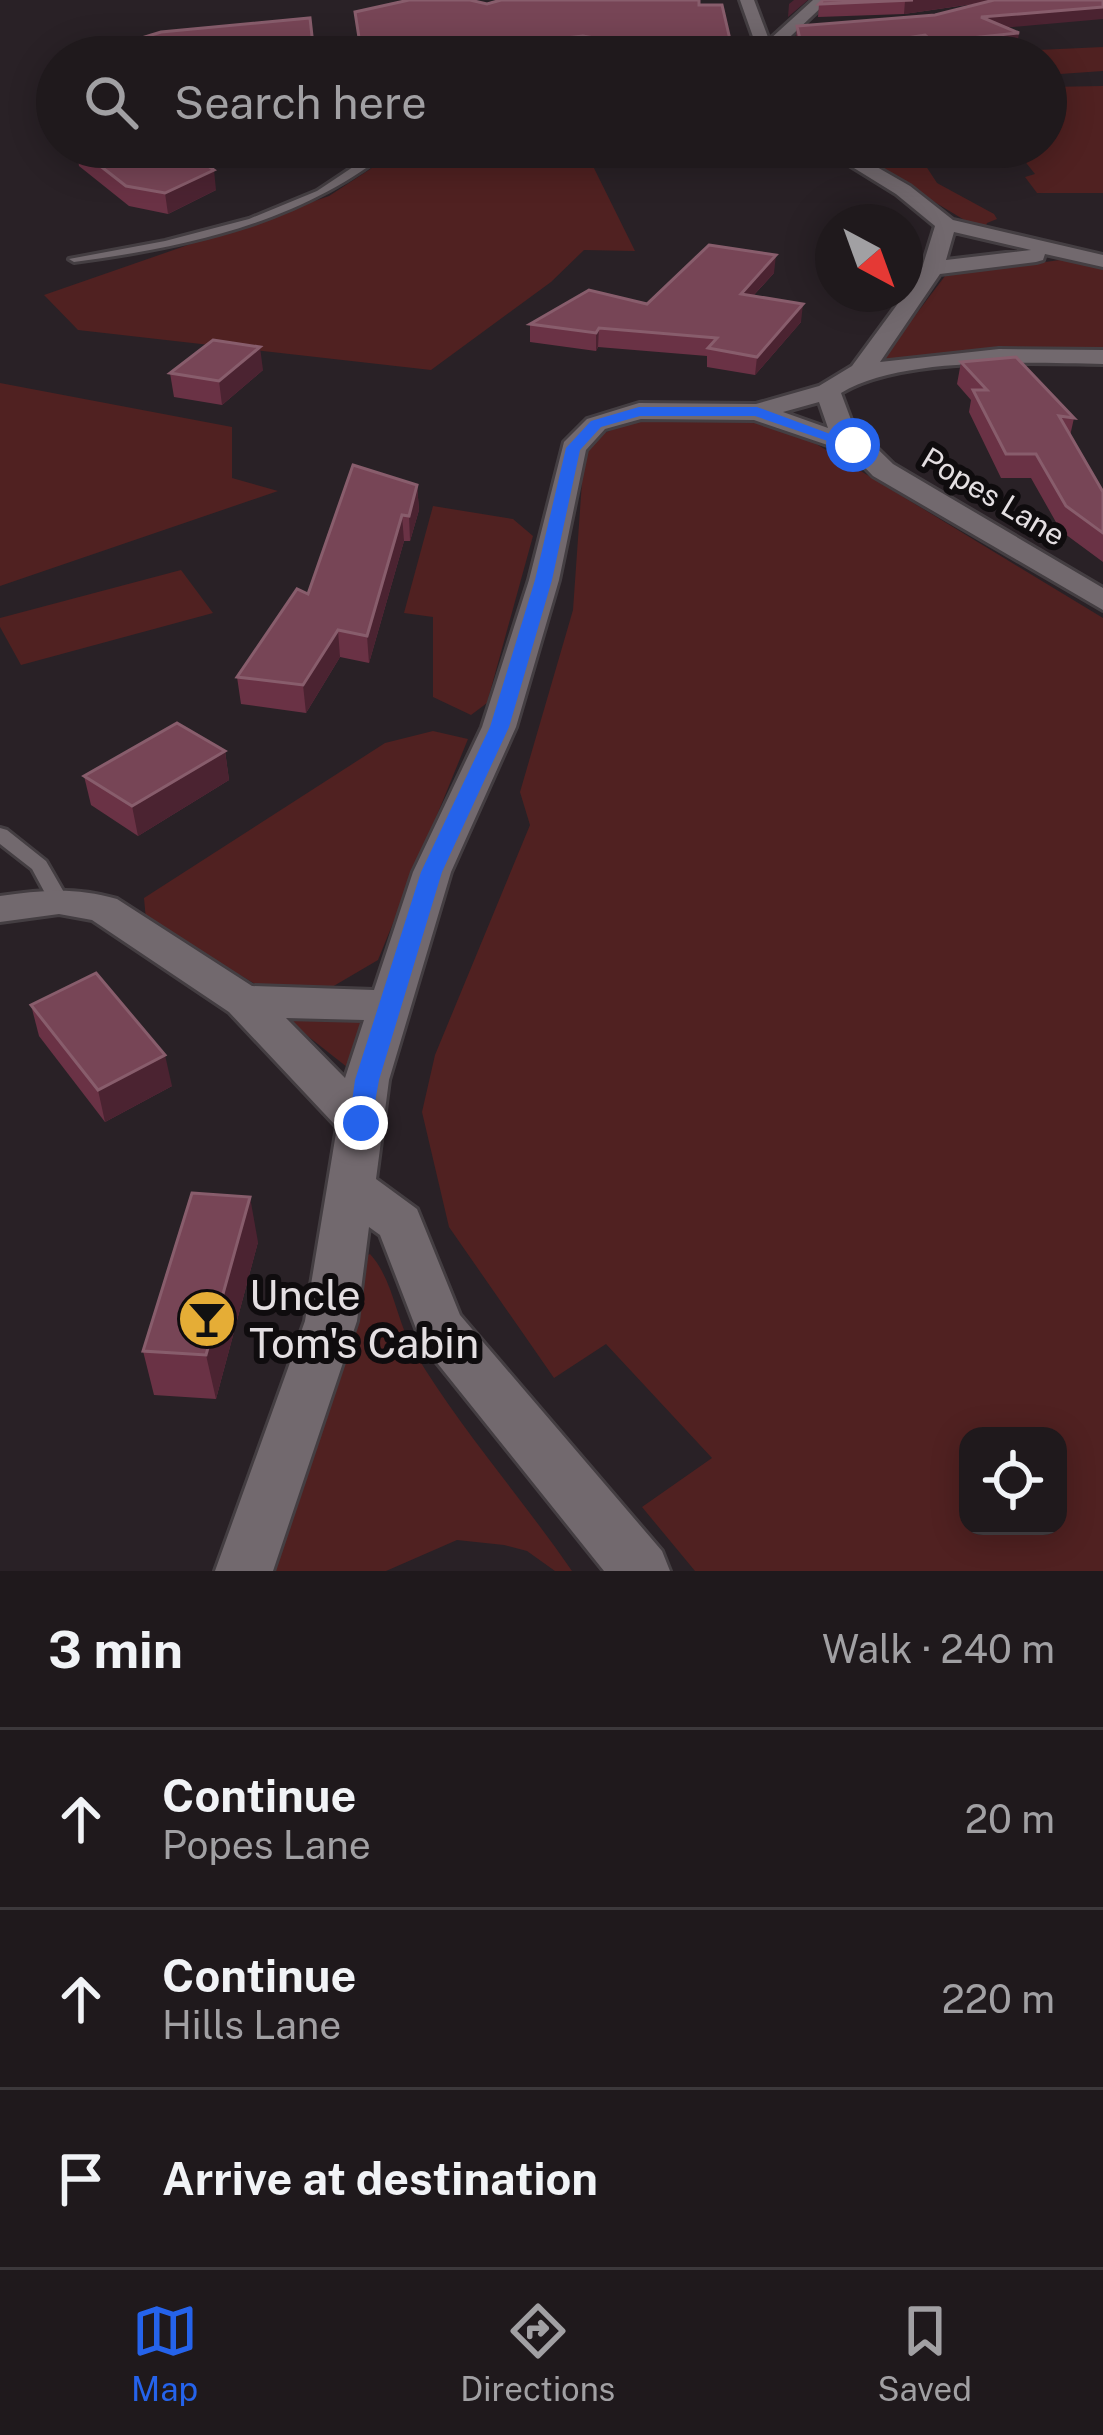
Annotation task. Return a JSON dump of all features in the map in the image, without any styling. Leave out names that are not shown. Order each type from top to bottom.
[{"type":"street","points":[[783,36],[822,0]]},
{"type":"street","points":[[750,6],[816,27]]},
{"type":"street","points":[[750,6],[761,36]]},
{"type":"street","points":[[865,168],[946,224],[1103,261]]},
{"type":"street","points":[[244,1571],[331,1321],[367,1080],[432,872],[500,727],[544,580],[573,448],[596,424],[639,412],[757,412],[828,391],[860,371],[933,268],[946,224]]},
{"type":"street","points":[[933,268],[1058,253]]},
{"type":"street","points":[[860,371],[999,356],[1103,358]]},
{"type":"street","name":"Popes Lane","points":[[828,391],[841,428],[883,470],[1103,601]]},
{"type":"street","name":"Popes Lane","points":[[757,412],[853,445]]},
{"type":"street","points":[[0,909],[59,901],[103,908],[244,1000],[361,1123]]},
{"type":"street","points":[[244,1000],[393,1006]]},
{"type":"street","points":[[352,1187],[400,1223],[440,1328],[640,1571]]},
{"type":"lane","points":[[74,259],[193,241],[311,198],[357,168]]},
{"type":"lane","points":[[0,834],[39,865],[59,901]]},
{"type":"shaded area","points":[[1103,47],[1103,71],[1067,74],[1067,49]]},
{"type":"shaded area","points":[[1103,86],[1103,193],[1037,193],[1025,177],[1035,174],[1030,168],[1067,168],[1067,87]]},
{"type":"shaded area","points":[[372,168],[594,168],[635,251],[584,250],[551,282],[431,370],[78,330],[44,295],[329,196]]},
{"type":"shaded area","points":[[878,168],[927,168],[937,183],[994,214],[997,219],[987,223],[985,228],[991,229],[986,233]]},
{"type":"shaded area","points":[[1067,259],[1103,265],[1103,354],[890,364],[882,359],[918,312],[923,312],[923,305],[945,276]]},
{"type":"shaded area","points":[[0,383],[232,427],[232,478],[278,491],[0,586]]},
{"type":"shaded area","points":[[645,417],[755,422],[808,439],[1103,618],[1103,1571],[695,1571],[642,1507],[712,1458],[606,1344],[554,1378],[449,1227],[422,1112],[435,1055],[530,825],[520,792],[573,610],[584,453],[599,435]]},
{"type":"shaded area","points":[[433,506],[513,519],[533,536],[487,703],[471,715],[433,697],[433,617],[404,613]]},
{"type":"shaded area","points":[[181,570],[213,613],[21,665],[0,627],[0,618]]},
{"type":"shaded area","points":[[433,731],[468,739],[378,960],[332,987],[257,985],[146,920],[144,898],[385,743]]},
{"type":"shaded area","points":[[362,1012],[368,1020],[347,1067],[286,1019]]},
{"type":"shaded area","points":[[370,1254],[433,1382],[572,1571],[555,1571],[527,1551],[457,1540],[386,1571],[265,1571],[335,1379],[359,1259]]},
{"type":"building","points":[[409,0],[487,4],[501,0],[699,0],[699,5],[722,5],[729,36],[359,36],[355,12]]},
{"type":"building","points":[[823,0],[913,0],[819,4]]},
{"type":"building","points":[[994,0],[1103,0],[1103,7],[981,17],[1019,33],[990,36],[799,36],[797,26],[935,15]]},
{"type":"building","points":[[310,18],[312,36],[148,36]]},
{"type":"building","points":[[103,168],[214,170],[165,193],[126,186]]},
{"type":"building","points":[[709,245],[776,255],[741,294],[803,304],[757,357],[708,348],[717,338],[599,328],[596,333],[530,324],[589,290],[647,304]]},
{"type":"building","points":[[213,340],[260,347],[219,381],[170,373]]},
{"type":"building","points":[[1016,357],[1074,418],[1059,416],[1103,492],[1103,533],[1066,506],[1036,454],[1006,454],[973,390],[987,390],[961,362]]},
{"type":"building","points":[[353,465],[417,485],[409,516],[402,515],[367,636],[338,630],[303,685],[237,677],[297,589],[308,594]]},
{"type":"building","points":[[177,723],[225,751],[132,806],[84,776]]},
{"type":"building","points":[[96,973],[165,1055],[98,1090],[31,1005]]},
{"type":"building","points":[[192,1193],[250,1197],[206,1355],[143,1351]]},
{"type":"place","name":"Uncle Tom's Cabin","points":[[207,1319]]},
{"type":"route","points":[[361,1123],[367,1080],[432,872],[500,727],[544,580],[573,448],[596,424],[639,412],[757,412],[853,445]]}]
